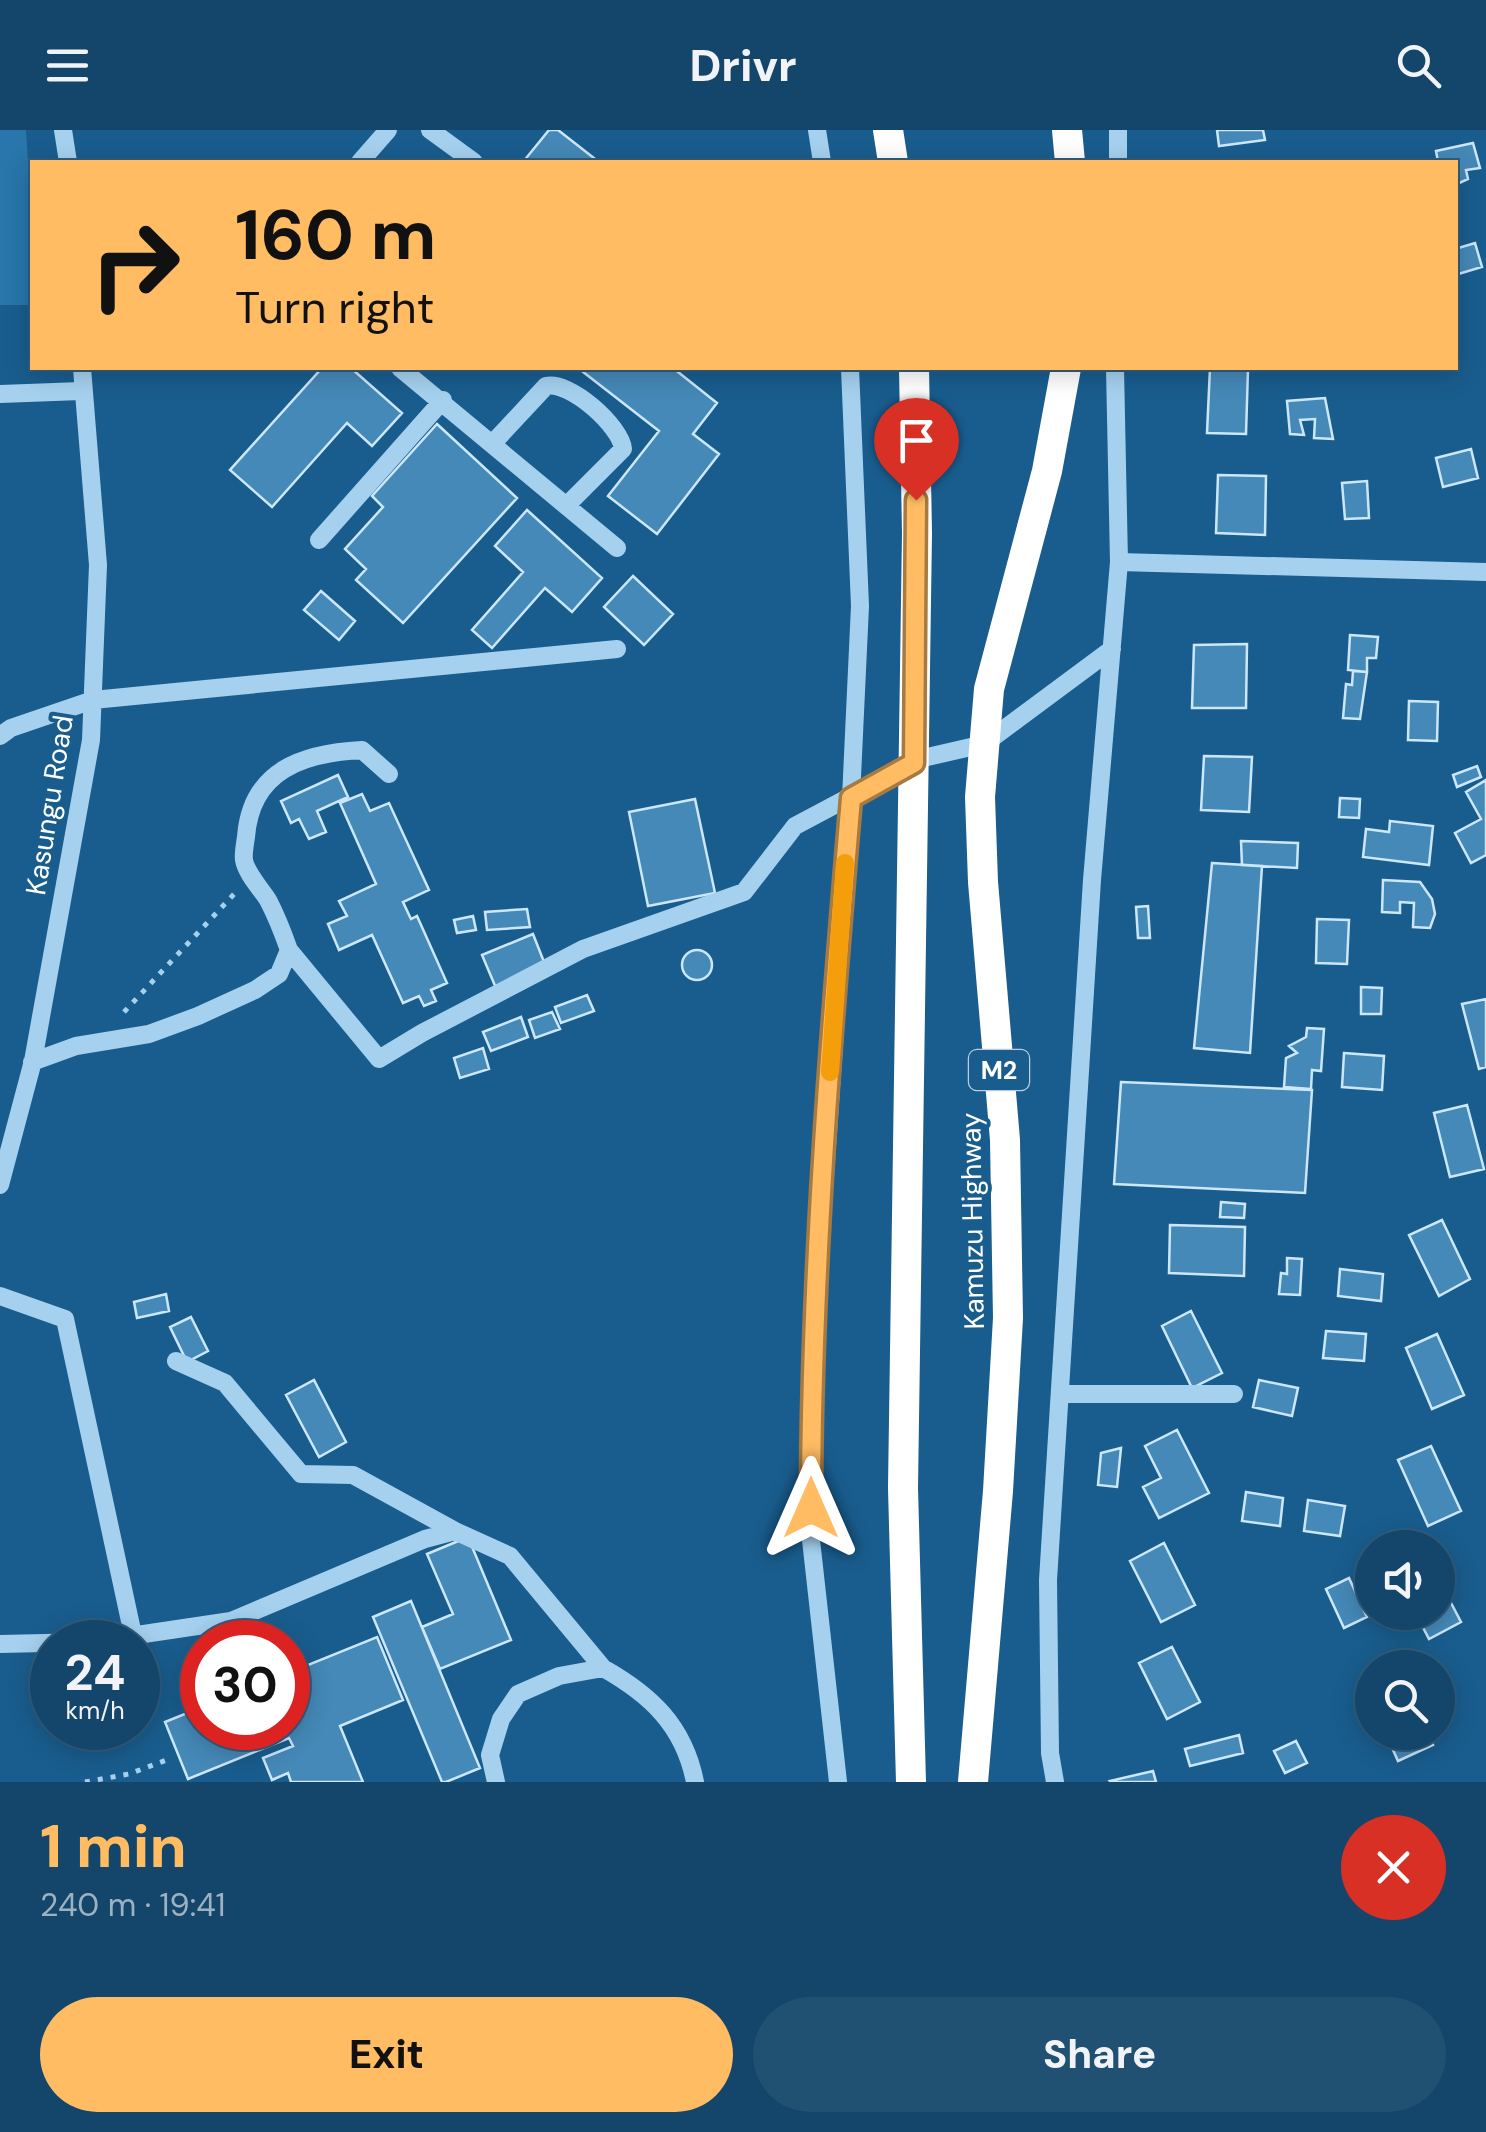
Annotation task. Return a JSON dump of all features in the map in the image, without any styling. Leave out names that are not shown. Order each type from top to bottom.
[{"type":"highway","points":[[888,130],[892,160]]},
{"type":"highway","points":[[1067,130],[1070,160]]},
{"type":"highway","points":[[911,1782],[903,1431],[917,534],[914,370]]},
{"type":"highway","name":"Kamuzu Highway","points":[[973,1782],[998,1491],[1008,1318],[1005,1140],[979,822],[984,744],[989,689],[1047,472],[1066,370]]},
{"type":"street","points":[[63,130],[68,160]]},
{"type":"street","points":[[362,160],[388,130]]},
{"type":"street","points":[[430,130],[471,160]]},
{"type":"street","points":[[817,130],[822,160]]},
{"type":"street","points":[[1118,130],[1118,160]]},
{"type":"street","name":"Kasungu Road","points":[[0,1185],[8,1123],[32,1062],[91,740],[98,565],[82,370]]},
{"type":"street","points":[[403,370],[617,548]]},
{"type":"street","points":[[838,1782],[811,1540],[811,1378],[851,798],[860,606],[850,370]]},
{"type":"street","points":[[1055,1782],[1050,1754],[1046,1638],[1092,880],[1119,562],[1115,370]]},
{"type":"street","points":[[493,443],[546,386],[557,383],[571,389],[616,430],[623,449],[566,506]]},
{"type":"street","points":[[0,394],[81,391]]},
{"type":"street","points":[[319,540],[442,400]]},
{"type":"street","points":[[1119,562],[1486,572]]},
{"type":"street","points":[[0,736],[11,728],[93,700],[617,649]]},
{"type":"street","points":[[389,774],[362,750],[298,761],[270,777],[256,795],[247,822],[244,862],[280,923],[290,950],[379,1059],[582,949],[744,892],[795,826],[923,758],[984,744],[1112,649]]},
{"type":"street","points":[[32,1062],[76,1046],[149,1034],[198,1016],[255,990],[278,974],[290,950]]},
{"type":"street","points":[[0,1296],[65,1320],[130,1620]]},
{"type":"street","points":[[176,1361],[225,1383],[301,1474],[353,1475],[455,1532],[510,1556],[603,1668],[634,1686],[669,1717],[695,1782]]},
{"type":"street","points":[[1060,1394],[1234,1394]]},
{"type":"street","points":[[160,1631],[231,1621],[425,1539],[455,1532]]},
{"type":"street","points":[[0,1644],[30,1643]]},
{"type":"street","points":[[496,1782],[490,1755],[500,1720],[518,1694],[559,1676],[603,1668]]},
{"type":"path","points":[[118,1017],[243,884],[244,862]]},
{"type":"path","points":[[85,1782],[128,1774],[172,1758]]},
{"type":"shaded area","points":[[0,130],[26,130],[30,305],[0,305]]},
{"type":"building","points":[[549,130],[558,130],[596,160],[525,160]]},
{"type":"building","points":[[1217,130],[1263,130],[1265,140],[1219,146]]},
{"type":"building","points":[[1473,143],[1480,168],[1466,170],[1468,179],[1458,184],[1458,160],[1438,160],[1436,151]]},
{"type":"building","points":[[1475,243],[1482,267],[1458,274],[1458,248]]},
{"type":"building","points":[[320,370],[353,370],[402,413],[372,446],[347,423],[272,507],[230,470]]},
{"type":"building","points":[[581,370],[676,370],[717,403],[693,434],[719,454],[657,534],[608,496],[659,431]]},
{"type":"building","points":[[1210,370],[1248,370],[1246,434],[1207,433]]},
{"type":"building","points":[[1325,398],[1333,439],[1314,438],[1315,419],[1300,420],[1304,435],[1290,434],[1287,401]]},
{"type":"building","points":[[437,424],[517,498],[403,623],[356,580],[366,569],[345,549],[383,507],[372,496]]},
{"type":"building","points":[[1471,449],[1478,478],[1443,487],[1436,458]]},
{"type":"building","points":[[1218,475],[1266,476],[1265,535],[1216,533]]},
{"type":"building","points":[[1367,481],[1369,518],[1345,519],[1342,483]]},
{"type":"building","points":[[527,510],[602,578],[572,612],[545,588],[492,648],[472,630],[523,572],[495,546]]},
{"type":"building","points":[[633,576],[673,614],[644,645],[604,607]]},
{"type":"building","points":[[321,591],[355,621],[339,640],[304,610]]},
{"type":"building","points":[[1350,635],[1378,637],[1376,658],[1367,658],[1367,672],[1348,670]]},
{"type":"building","points":[[1247,644],[1246,708],[1192,708],[1194,645]]},
{"type":"building","points":[[1353,671],[1367,672],[1360,719],[1343,718],[1346,684],[1352,685]]},
{"type":"building","points":[[1409,701],[1438,702],[1437,741],[1408,740]]},
{"type":"building","points":[[1204,756],[1252,757],[1249,812],[1201,810]]},
{"type":"building","points":[[1477,766],[1481,777],[1457,787],[1453,775]]},
{"type":"building","points":[[338,775],[348,797],[317,811],[326,832],[309,839],[299,819],[291,823],[281,801]]},
{"type":"building","points":[[1486,780],[1486,855],[1471,863],[1455,833],[1481,819],[1466,792]]},
{"type":"building","points":[[362,794],[370,811],[389,803],[429,890],[403,902],[411,919],[417,916],[447,983],[431,990],[436,1001],[424,1006],[419,996],[403,1003],[372,935],[339,950],[328,924],[347,916],[339,901],[376,884],[340,803]]},
{"type":"building","points":[[1340,798],[1360,799],[1359,818],[1339,817]]},
{"type":"building","points":[[695,799],[715,893],[648,906],[629,812]]},
{"type":"building","points":[[1390,821],[1433,826],[1429,865],[1363,857],[1366,829],[1389,832]]},
{"type":"building","points":[[1241,841],[1298,843],[1297,868],[1242,865]]},
{"type":"building","points":[[1212,863],[1262,866],[1250,1053],[1194,1048]]},
{"type":"building","points":[[1383,880],[1420,882],[1432,899],[1435,914],[1430,928],[1413,927],[1414,903],[1400,902],[1400,913],[1382,912]]},
{"type":"building","points":[[1148,906],[1150,938],[1138,938],[1136,907]]},
{"type":"building","points":[[527,909],[530,927],[487,930],[485,912]]},
{"type":"building","points":[[473,916],[476,930],[457,933],[454,920]]},
{"type":"building","points":[[1317,919],[1349,920],[1347,964],[1316,963]]},
{"type":"building","points":[[533,934],[546,967],[496,988],[482,955]]},
{"type":"building","points":[[697,950],[708,954],[712,965],[708,976],[697,980],[686,976],[682,965],[686,954]]},
{"type":"building","points":[[1361,987],[1382,988],[1381,1014],[1361,1014]]},
{"type":"building","points":[[587,995],[594,1011],[561,1023],[555,1007]]},
{"type":"building","points":[[1486,999],[1486,1067],[1479,1069],[1462,1004]]},
{"type":"building","points":[[552,1012],[560,1029],[535,1038],[529,1020]]},
{"type":"building","points":[[521,1017],[528,1037],[491,1051],[483,1032]]},
{"type":"building","points":[[1307,1028],[1324,1029],[1321,1071],[1312,1070],[1311,1089],[1284,1087],[1286,1058],[1297,1053],[1289,1046],[1306,1037]]},
{"type":"building","points":[[483,1048],[489,1069],[460,1078],[454,1058]]},
{"type":"building","points":[[1344,1053],[1384,1056],[1382,1090],[1342,1087]]},
{"type":"building","points":[[1121,1082],[1312,1090],[1305,1193],[1114,1184]]},
{"type":"building","points":[[1467,1105],[1484,1169],[1450,1177],[1434,1113]]},
{"type":"building","points":[[1221,1202],[1245,1204],[1244,1218],[1220,1217]]},
{"type":"building","points":[[1442,1220],[1470,1279],[1439,1296],[1409,1235]]},
{"type":"building","points":[[1170,1225],[1245,1227],[1244,1276],[1169,1273]]},
{"type":"building","points":[[1287,1258],[1302,1259],[1300,1295],[1279,1294],[1281,1273],[1287,1274]]},
{"type":"building","points":[[1340,1269],[1383,1274],[1381,1301],[1338,1296]]},
{"type":"building","points":[[166,1294],[169,1311],[137,1318],[134,1302]]},
{"type":"building","points":[[1191,1311],[1222,1373],[1192,1388],[1162,1326]]},
{"type":"building","points":[[191,1317],[208,1351],[187,1362],[170,1327]]},
{"type":"building","points":[[1326,1331],[1366,1334],[1364,1361],[1323,1358]]},
{"type":"building","points":[[1437,1334],[1464,1395],[1432,1409],[1406,1348]]},
{"type":"building","points":[[314,1380],[346,1442],[319,1457],[286,1395]]},
{"type":"building","points":[[1259,1380],[1298,1388],[1292,1416],[1253,1407]]},
{"type":"building","points":[[1177,1430],[1209,1493],[1159,1518],[1143,1487],[1161,1478],[1145,1446]]},
{"type":"building","points":[[1431,1446],[1461,1511],[1428,1526],[1398,1460]]},
{"type":"building","points":[[1121,1448],[1117,1487],[1098,1485],[1101,1453]]},
{"type":"building","points":[[1246,1492],[1283,1498],[1280,1526],[1242,1521]]},
{"type":"building","points":[[1308,1500],[1345,1506],[1340,1536],[1304,1531]]},
{"type":"building","points":[[468,1537],[511,1640],[440,1669],[422,1627],[453,1614],[427,1554]]},
{"type":"building","points":[[1164,1543],[1195,1605],[1161,1622],[1130,1561]]},
{"type":"building","points":[[1349,1578],[1355,1591],[1355,1623],[1344,1628],[1326,1589]]},
{"type":"building","points":[[411,1601],[480,1768],[446,1782],[442,1782],[373,1617]]},
{"type":"building","points":[[1424,1630],[1446,1630],[1429,1639]]},
{"type":"building","points":[[377,1637],[403,1700],[340,1726],[363,1782],[291,1782],[288,1773],[272,1780],[263,1758],[283,1750],[310,1750],[310,1664]]},
{"type":"building","points":[[1172,1647],[1200,1702],[1167,1719],[1139,1663]]},
{"type":"building","points":[[180,1716],[180,1750],[259,1750],[188,1779],[165,1722]]},
{"type":"building","points":[[1239,1735],[1243,1753],[1190,1766],[1185,1749]]},
{"type":"building","points":[[1296,1741],[1307,1763],[1285,1773],[1274,1751]]},
{"type":"building","points":[[1393,1750],[1422,1750],[1398,1761]]},
{"type":"building","points":[[1153,1771],[1156,1782],[1110,1781]]},
{"type":"slow traffic","points":[[830,1072],[845,863]]},
{"type":"route","points":[[811,1508],[811,1378],[851,798],[914,763],[916,500]]}]
